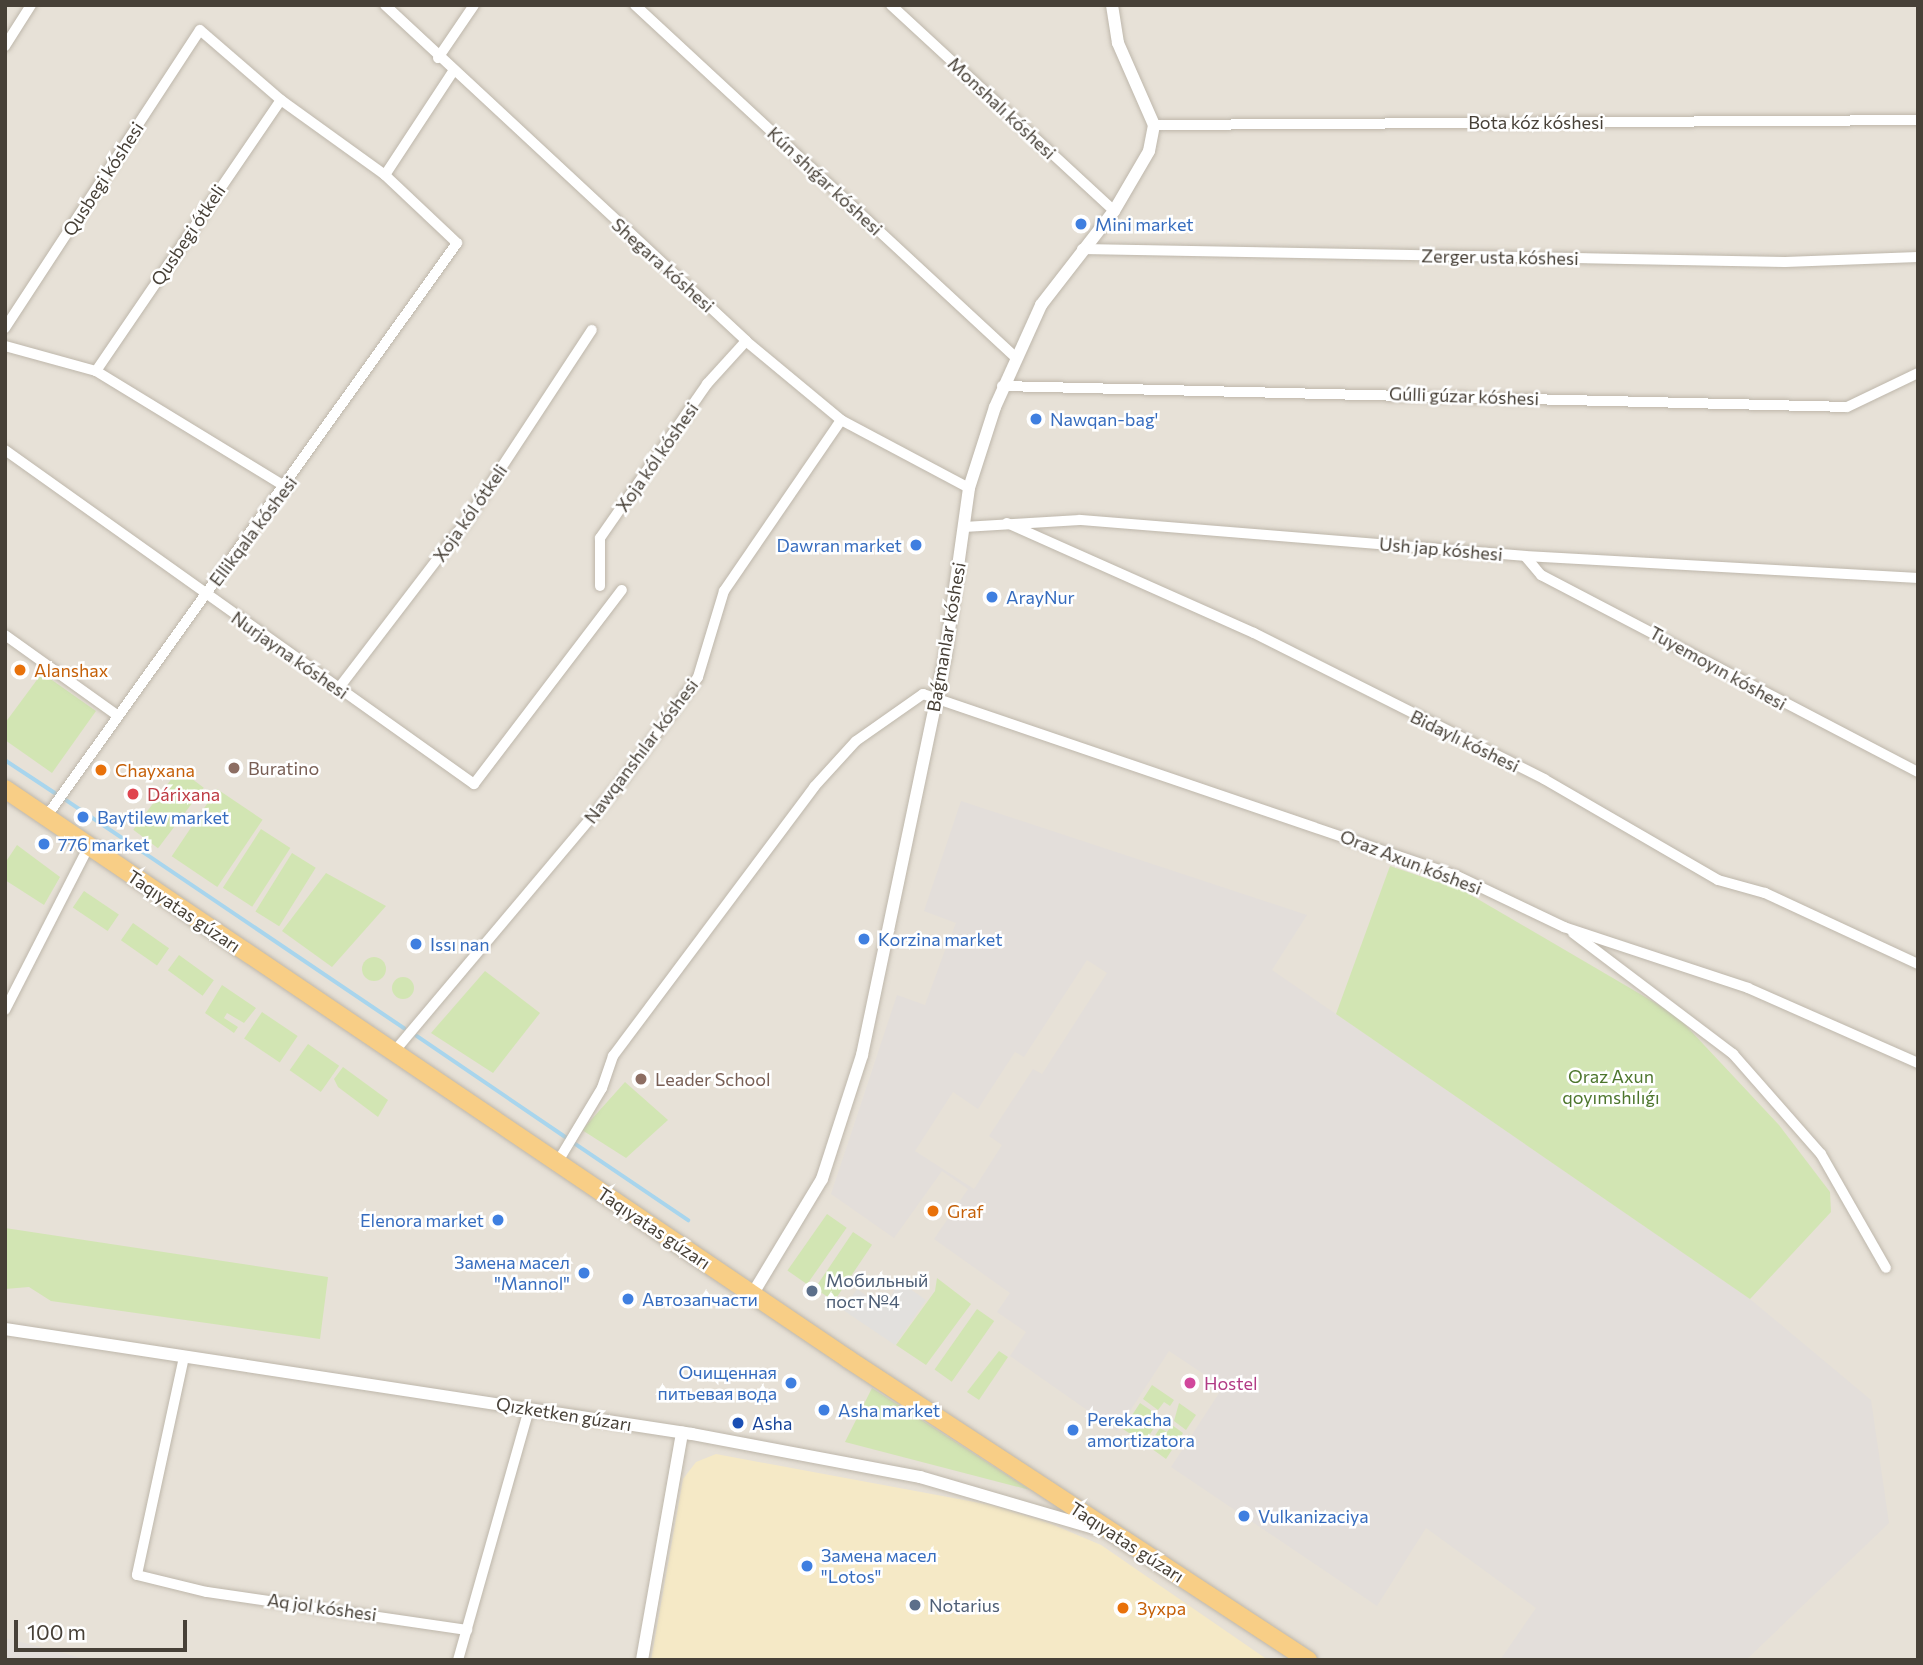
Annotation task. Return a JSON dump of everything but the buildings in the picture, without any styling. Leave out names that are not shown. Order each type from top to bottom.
[{"type":"highway","name":"Taqıyatas gúzarı","points":[[5,789],[752,1295],[1308,1660]]},
{"type":"street","points":[[5,46],[31,5]]},
{"type":"street","name":"Shegara kóshesi","points":[[385,5],[452,73],[746,341],[841,420],[969,488]]},
{"type":"street","points":[[438,58],[474,5]]},
{"type":"street","name":"Kún shıǵar kóshesi","points":[[635,5],[1014,356]]},
{"type":"street","name":"Monshalı kóshesi","points":[[891,5],[1114,211]]},
{"type":"street","points":[[1112,5],[1118,43],[1154,125]]},
{"type":"street","name":"Qusbegi kóshesi","points":[[5,328],[200,30],[281,100]]},
{"type":"street","points":[[281,100],[385,175],[452,73]]},
{"type":"street","name":"Qusbegi ótkeli","points":[[96,370],[281,100]]},
{"type":"street","name":"Bota kóz kóshesi","points":[[1154,125],[1918,120]]},
{"type":"street","name":"Baǵmanlar kóshesi","points":[[752,1295],[822,1179],[845,1120],[884,974],[936,698],[969,488],[1002,386],[1014,356],[1082,249],[1114,211],[1149,151],[1154,125]]},
{"type":"street","name":"Ellikqala kóshesi","points":[[46,817],[286,487],[457,243],[385,175]]},
{"type":"street","name":"Zerger usta kóshesi","points":[[1082,249],[1785,262],[1918,257]]},
{"type":"street","name":"Xoja kól ótkeli","points":[[338,689],[465,523],[592,330]]},
{"type":"street","name":"Xoja kól kóshesi","points":[[600,586],[600,538],[707,384],[746,341]]},
{"type":"street","points":[[5,346],[96,370],[286,487]]},
{"type":"street","name":"Gúlli gúzar kóshesi","points":[[1002,386],[1847,407],[1918,373]]},
{"type":"street","name":"Nawqanshılar kóshesi","points":[[393,1053],[621,782],[698,677],[724,591],[841,420]]},
{"type":"street","name":"Nurjayna kóshesi","points":[[5,450],[474,784],[622,590]]},
{"type":"street","name":"Ush jap kóshesi","points":[[964,527],[1080,520],[1525,556],[1918,578]]},
{"type":"street","name":"Bidaylı kóshesi","points":[[1007,523],[1254,633],[1544,779],[1718,880],[1766,893],[1918,964]]},
{"type":"street","name":"Tuyemoyın kóshesi","points":[[1525,556],[1541,575],[1918,772]]},
{"type":"street","points":[[5,635],[118,716]]},
{"type":"street","points":[[556,1163],[603,1088],[612,1056],[814,787],[856,741],[923,694],[936,698]]},
{"type":"street","name":"Oraz Axun kóshesi","points":[[936,698],[1457,876],[1564,927],[1718,976],[1918,1063]]},
{"type":"street","points":[[5,1010],[7,998],[89,846]]},
{"type":"street","points":[[1564,927],[1733,1054],[1821,1154],[1886,1268]]},
{"type":"street","name":"Qızketken gúzarı","points":[[5,1329],[681,1432],[920,1477],[1115,1534]]},
{"type":"street","name":"Aq jol kóshesi","points":[[184,1357],[137,1575],[207,1592],[467,1630]]},
{"type":"street","points":[[458,1660],[529,1409]]},
{"type":"street","points":[[642,1660],[681,1432]]},
{"type":"shaded area","points":[[5,5],[1918,5],[1918,1660],[5,1660]]},
{"type":"shaded area","points":[[961,801],[1307,915],[1272,970],[1750,1299],[1871,1400],[1889,1523],[1746,1660],[1500,1660],[1536,1608],[1426,1528],[1377,1606],[1171,1467],[1223,1387],[1169,1351],[1117,1431],[1010,1356],[1026,1332],[997,1312],[1010,1293],[934,1239],[968,1189],[942,1171],[894,1238],[831,1194],[897,995],[925,1005],[948,942],[964,948],[967,939],[952,933],[956,923],[924,911]],"holes":[[[1087,960],[1107,973],[1042,1074],[1033,1069],[989,1136],[1002,1145],[974,1189],[915,1151],[953,1092],[978,1109],[1015,1052],[1024,1057]]]},
{"type":"shaded area","points":[[900,1282],[926,1300],[895,1345],[843,1310],[857,1289],[883,1307]]},
{"type":"shaded area","points":[[5,1638],[64,1653],[87,1660],[5,1660]]},
{"type":"green space","points":[[42,673],[96,711],[52,773],[5,740],[5,723]]},
{"type":"green space","points":[[179,769],[204,788],[158,848],[133,830]]},
{"type":"green space","points":[[217,789],[263,820],[217,887],[172,856]]},
{"type":"green space","points":[[261,829],[290,848],[252,907],[223,888]]},
{"type":"green space","points":[[17,845],[60,877],[44,905],[5,880],[5,863]]},
{"type":"green space","points":[[292,853],[316,868],[279,926],[255,912]]},
{"type":"green space","name":"Oraz Axun qoyımshılıǵı","points":[[1390,866],[1464,891],[1676,1015],[1779,1125],[1830,1192],[1831,1212],[1750,1299],[1336,1014]]},
{"type":"green space","points":[[326,873],[386,906],[332,967],[282,931]]},
{"type":"green space","points":[[84,891],[119,914],[108,931],[73,908]]},
{"type":"green space","points":[[133,923],[169,948],[157,965],[121,940]]},
{"type":"green space","points":[[179,955],[214,980],[203,996],[168,970]]},
{"type":"green space","points":[[374,957],[382,961],[386,969],[382,977],[374,981],[366,977],[362,969],[366,961]]},
{"type":"green space","points":[[485,971],[540,1013],[493,1073],[431,1033]]},
{"type":"green space","points":[[403,977],[411,980],[414,988],[411,996],[403,999],[395,996],[392,988],[395,980]]},
{"type":"green space","points":[[222,985],[256,1008],[244,1023],[227,1013],[224,1018],[238,1027],[234,1033],[205,1013]]},
{"type":"green space","points":[[262,1012],[298,1036],[280,1063],[244,1039]]},
{"type":"green space","points":[[308,1044],[339,1066],[321,1092],[290,1070]]},
{"type":"green space","points":[[343,1067],[388,1100],[378,1117],[338,1087],[334,1079]]},
{"type":"green space","points":[[625,1082],[668,1120],[626,1158],[582,1130]]},
{"type":"green space","points":[[827,1214],[847,1228],[807,1284],[787,1271]]},
{"type":"green space","points":[[5,1228],[328,1277],[320,1339],[51,1301],[29,1287],[5,1289]]},
{"type":"green space","points":[[853,1232],[872,1245],[834,1301],[815,1288]]},
{"type":"green space","points":[[937,1278],[971,1304],[926,1365],[896,1345],[935,1291]]},
{"type":"green space","points":[[977,1309],[994,1321],[952,1382],[935,1370]]},
{"type":"green space","points":[[999,1351],[1008,1357],[979,1400],[967,1392]]},
{"type":"green space","points":[[1152,1385],[1174,1400],[1170,1406],[1164,1402],[1158,1410],[1143,1399]]},
{"type":"green space","points":[[872,1388],[1030,1490],[845,1442]]},
{"type":"green space","points":[[1140,1403],[1155,1413],[1150,1421],[1156,1425],[1144,1443],[1123,1429]]},
{"type":"green space","points":[[1179,1403],[1196,1415],[1186,1430],[1174,1421]]},
{"type":"green space","points":[[1172,1425],[1183,1433],[1166,1459],[1148,1446],[1160,1428],[1167,1432]]},
{"type":"sand","points":[[716,1454],[991,1505],[1049,1523],[1101,1545],[1268,1660],[651,1660],[683,1479],[696,1462]]},
{"type":"waterway","points":[[5,760],[55,793]]},
{"type":"waterway","points":[[66,800],[404,1028]]},
{"type":"waterway","points":[[417,1036],[567,1138]]},
{"type":"waterway","points":[[574,1143],[688,1220]]},
{"type":"place","name":"Mini market","points":[[1081,224]]},
{"type":"place","name":"Nawqan-bag'","points":[[1036,419]]},
{"type":"place","name":"Dawran market","points":[[916,545]]},
{"type":"place","name":"ArayNur","points":[[992,597]]},
{"type":"place","name":"Alanshax","points":[[20,670]]},
{"type":"place","name":"Buratino","points":[[234,768]]},
{"type":"place","name":"Chayxana","points":[[101,770]]},
{"type":"place","name":"Dárixana","points":[[133,794]]},
{"type":"place","name":"Baytilew market","points":[[83,817]]},
{"type":"place","name":"776 market","points":[[44,844]]},
{"type":"place","name":"Korzina market","points":[[864,939]]},
{"type":"place","name":"Issı nan","points":[[416,944]]},
{"type":"place","name":"Leader School","points":[[641,1079]]},
{"type":"place","name":"Graf","points":[[933,1211]]},
{"type":"place","name":"Elenora market","points":[[498,1220]]},
{"type":"place","name":"Замена масел \"Mannol\"","points":[[584,1273]]},
{"type":"place","name":"Мобильный пост №4","points":[[812,1291]]},
{"type":"place","name":"Автозапчасти","points":[[628,1299]]},
{"type":"place","name":"Очищенная питьевая вода","points":[[791,1383]]},
{"type":"place","name":"Hostel","points":[[1190,1383]]},
{"type":"place","name":"Asha market","points":[[824,1410]]},
{"type":"place","name":"Asha","points":[[738,1423]]},
{"type":"place","name":"Perekacha amortizatora","points":[[1073,1430]]},
{"type":"place","name":"Vulkanizaciya","points":[[1244,1516]]},
{"type":"place","name":"Замена масел \"Lotos\"","points":[[807,1566]]},
{"type":"place","name":"Notarius","points":[[915,1605]]},
{"type":"place","name":"Зухра","points":[[1123,1608]]}]
